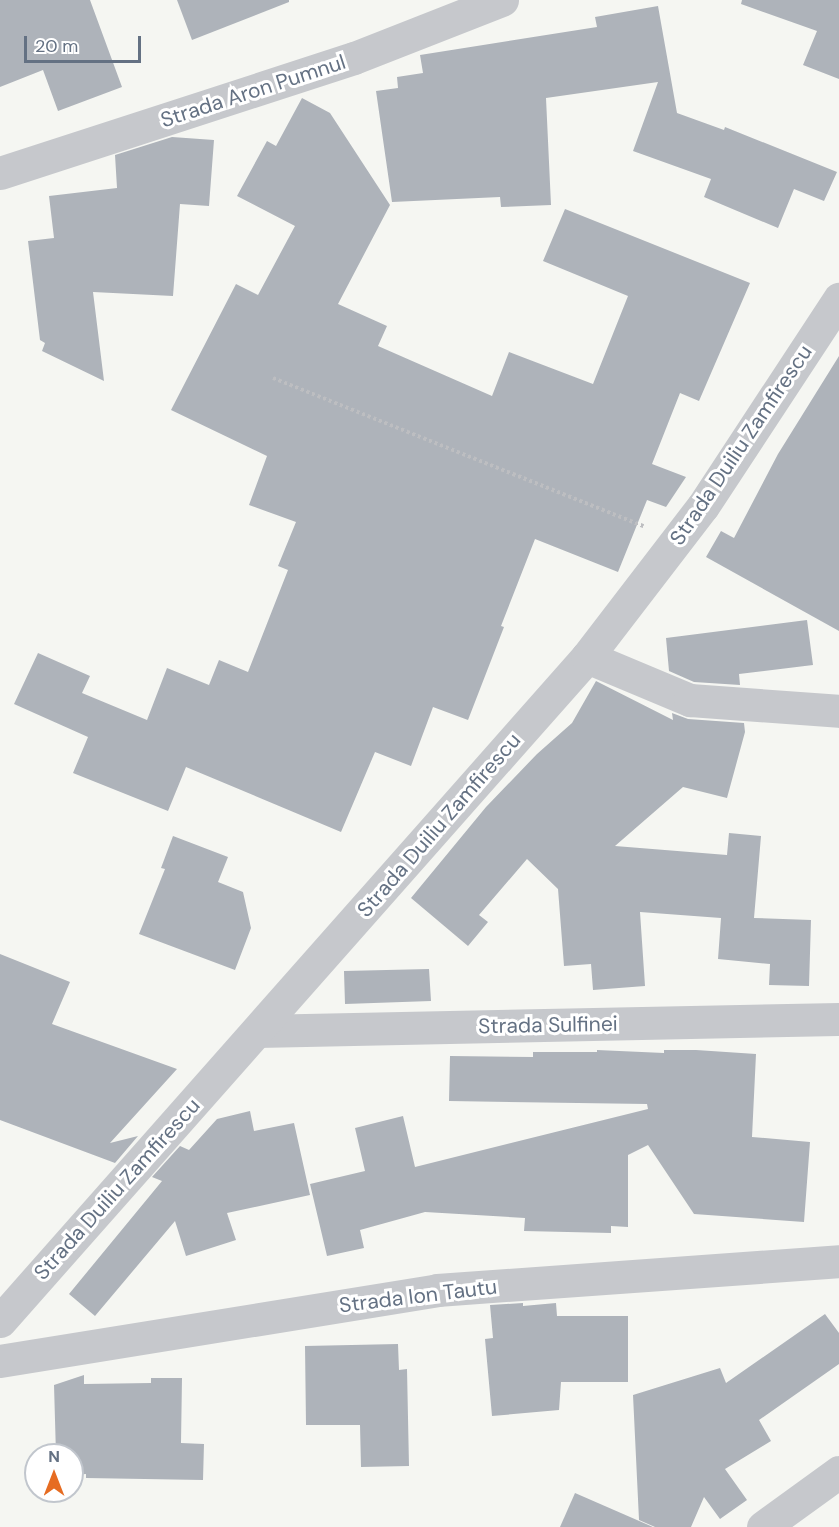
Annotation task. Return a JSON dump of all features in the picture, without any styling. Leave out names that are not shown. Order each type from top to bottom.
[{"type":"street","name":"Strada Aron Pumnul","points":[[0,173],[354,58],[502,0]]},
{"type":"street","name":"Strada Duiliu Zamfirescu","points":[[0,1321],[587,657],[703,506],[839,299]]},
{"type":"street","points":[[587,657],[690,700],[839,711]]},
{"type":"street","name":"Strada Sulfinei","points":[[257,1032],[839,1018]]},
{"type":"street","name":"Strada Ion Tautu","points":[[0,1360],[437,1290],[839,1261]]},
{"type":"street","points":[[763,1527],[839,1472]]},
{"type":"path","points":[[273,378],[678,540]]},
{"type":"building","points":[[0,0],[90,0],[122,87],[58,111],[43,70],[0,87]]},
{"type":"building","points":[[177,0],[289,0],[289,2],[192,40]]},
{"type":"building","points":[[742,0],[839,0],[839,79],[803,65],[817,31],[741,4]]},
{"type":"building","points":[[658,6],[677,113],[724,130],[725,127],[837,172],[824,201],[794,189],[778,228],[704,197],[711,179],[633,151],[658,82],[546,98],[551,205],[501,207],[500,197],[392,202],[376,91],[398,88],[397,77],[423,73],[420,55],[597,27],[595,17]]},
{"type":"building","points":[[302,98],[330,113],[390,205],[338,304],[387,326],[378,346],[492,396],[509,352],[593,384],[628,296],[543,261],[565,209],[750,283],[699,401],[680,393],[652,464],[686,477],[666,507],[647,500],[618,572],[535,539],[468,720],[433,707],[411,766],[375,752],[341,832],[186,767],[168,811],[73,773],[88,737],[14,704],[38,653],[90,676],[82,693],[147,720],[167,668],[209,685],[219,660],[248,672],[288,570],[278,566],[296,522],[249,505],[267,456],[171,410],[236,284],[258,295],[295,226],[237,196],[267,141],[276,146]]},
{"type":"building","points":[[172,137],[214,140],[209,206],[180,204],[173,296],[93,292],[104,381],[42,351],[45,343],[40,340],[28,241],[54,238],[49,196],[117,188],[115,155]]},
{"type":"building","points":[[839,356],[839,631],[706,557],[721,531],[734,538],[778,454]]},
{"type":"building","points":[[807,620],[813,665],[739,674],[740,685],[694,682],[669,671],[666,638]]},
{"type":"building","points":[[596,681],[673,720],[672,713],[688,719],[744,723],[745,732],[727,798],[683,787],[615,846],[727,855],[729,833],[761,836],[754,918],[811,920],[809,986],[769,985],[770,964],[718,959],[721,918],[640,912],[645,986],[593,990],[591,964],[564,966],[558,889],[527,859],[479,915],[488,922],[468,946],[411,898],[486,807],[537,754],[572,723]]},
{"type":"building","points":[[173,836],[228,857],[218,882],[243,892],[251,928],[235,970],[139,934],[165,869],[161,868]]},
{"type":"building","points":[[0,954],[70,982],[52,1024],[177,1069],[110,1143],[138,1136],[115,1163],[0,1120]]},
{"type":"building","points":[[429,969],[431,1001],[345,1004],[344,971]]},
{"type":"building","points":[[597,1050],[664,1053],[664,1050],[696,1050],[756,1054],[752,1137],[810,1142],[804,1222],[694,1214],[648,1145],[628,1155],[628,1227],[611,1226],[611,1233],[524,1231],[525,1218],[425,1212],[360,1230],[364,1248],[327,1256],[310,1184],[365,1171],[355,1128],[403,1116],[415,1167],[648,1109],[647,1104],[449,1101],[450,1056],[533,1057],[533,1052],[597,1052]]},
{"type":"building","points":[[250,1111],[254,1131],[294,1123],[310,1195],[227,1213],[236,1240],[186,1256],[175,1221],[95,1316],[69,1294],[162,1181],[152,1177],[180,1146],[189,1150],[217,1119]]},
{"type":"building","points":[[523,1303],[523,1306],[556,1303],[557,1316],[628,1316],[628,1382],[561,1382],[559,1410],[492,1416],[485,1339],[493,1338],[490,1305]]},
{"type":"building","points":[[825,1314],[839,1333],[839,1364],[759,1420],[771,1441],[725,1469],[747,1500],[720,1519],[704,1497],[691,1527],[655,1527],[639,1520],[633,1395],[720,1368],[726,1383]]},
{"type":"building","points":[[398,1344],[399,1370],[407,1369],[409,1466],[361,1467],[360,1425],[306,1425],[305,1346]]},
{"type":"building","points":[[84,1375],[84,1384],[151,1383],[151,1378],[182,1378],[181,1443],[204,1444],[203,1480],[86,1478],[84,1443],[56,1443],[54,1385]]},
{"type":"building","points":[[575,1493],[653,1527],[560,1527]]}]
